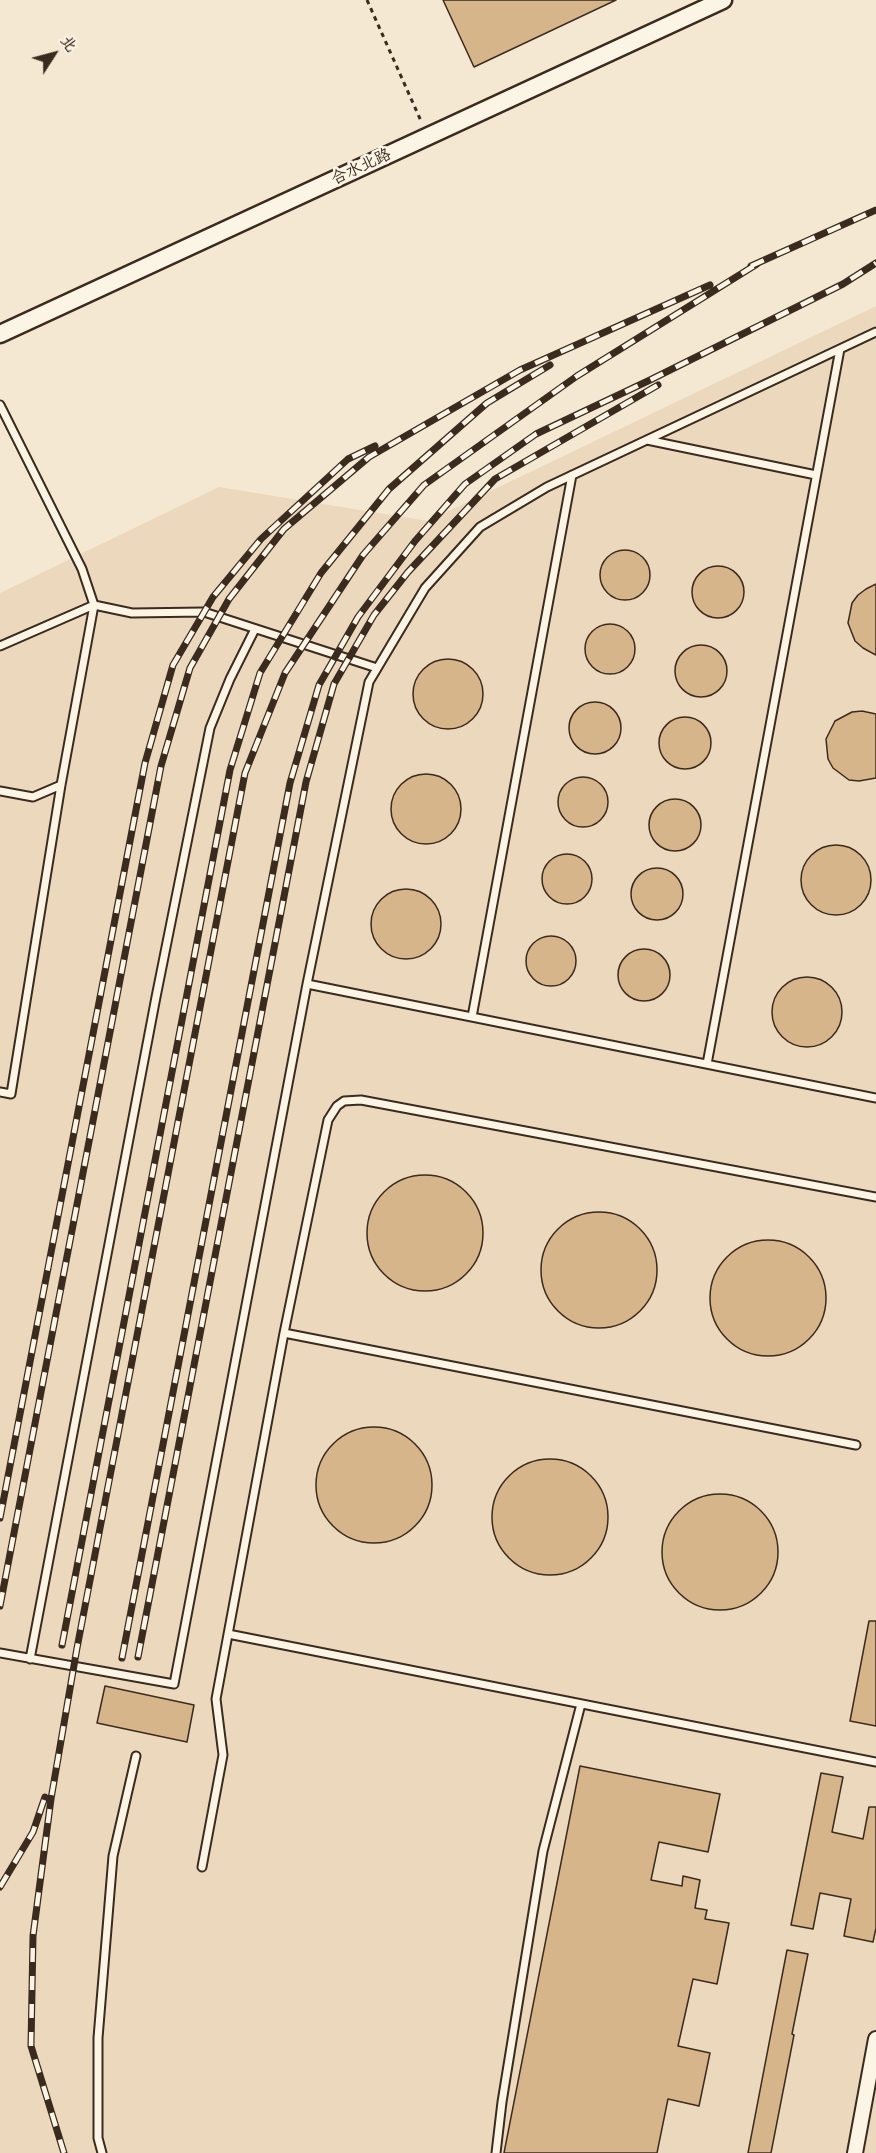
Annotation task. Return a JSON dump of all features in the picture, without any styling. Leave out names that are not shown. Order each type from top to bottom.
[{"type":"street","name":"合水北路","points":[[0,334],[723,0]]},
{"type":"street","points":[[855,2153],[876,2039]]},
{"type":"lane","points":[[0,1653],[174,1684],[307,984],[369,682],[425,588],[480,527],[547,487],[876,332]]},
{"type":"lane","points":[[707,1064],[840,349]]},
{"type":"lane","points":[[0,405],[82,569],[94,605],[61,785],[11,1094],[0,1092]]},
{"type":"lane","points":[[646,440],[816,475]]},
{"type":"lane","points":[[472,1017],[572,475]]},
{"type":"lane","points":[[0,646],[94,605],[132,613],[204,612],[377,668]]},
{"type":"lane","points":[[30,1659],[210,728],[230,679],[255,629]]},
{"type":"lane","points":[[0,791],[33,797],[61,785]]},
{"type":"lane","points":[[307,984],[876,1098]]},
{"type":"lane","points":[[202,1867],[223,1755],[216,1700],[284,1333],[327,1120],[331,1112],[344,1101],[361,1100],[876,1197]]},
{"type":"lane","points":[[284,1333],[856,1444]]},
{"type":"lane","points":[[228,1634],[876,1762]]},
{"type":"lane","points":[[496,2153],[502,2102],[543,1851],[581,1704]]},
{"type":"lane","points":[[102,2153],[98,2138],[98,2038],[113,1856],[136,1756]]},
{"type":"path","points":[[367,0],[428,136]]},
{"type":"shaded area","points":[[876,306],[876,2153],[0,2153],[0,593],[219,487],[428,521]]},
{"type":"building","points":[[443,0],[616,0],[474,67]]},
{"type":"building","points":[[630,550],[643,557],[649,565],[649,585],[643,593],[635,599],[620,600],[607,593],[601,585],[600,570],[607,557],[615,551]]},
{"type":"building","points":[[718,566],[728,568],[736,574],[742,582],[744,592],[742,602],[736,610],[728,616],[718,618],[708,616],[700,610],[694,602],[692,592],[694,582],[700,574],[708,568]]},
{"type":"building","points":[[876,584],[876,655],[855,641],[848,623],[852,603],[858,595]]},
{"type":"building","points":[[615,624],[628,631],[634,639],[634,659],[628,667],[620,673],[605,674],[592,667],[586,659],[585,644],[592,631],[600,625]]},
{"type":"building","points":[[701,645],[711,647],[719,653],[725,661],[727,671],[725,681],[719,689],[711,695],[701,697],[691,695],[683,689],[677,681],[675,671],[677,661],[683,653],[691,647]]},
{"type":"building","points":[[448,659],[461,662],[473,669],[480,681],[483,694],[480,707],[473,719],[461,726],[448,729],[435,726],[423,719],[416,707],[413,694],[416,681],[423,669],[435,662]]},
{"type":"building","points":[[595,702],[605,704],[613,710],[619,718],[621,728],[619,738],[613,746],[605,752],[595,754],[585,752],[577,746],[571,738],[569,728],[571,718],[577,710],[585,704]]},
{"type":"building","points":[[862,711],[876,714],[876,778],[849,780],[833,768],[828,759],[826,739],[835,721],[852,712]]},
{"type":"building","points":[[685,717],[695,719],[703,725],[709,733],[711,743],[709,753],[703,761],[695,767],[685,769],[675,767],[667,761],[661,753],[659,743],[661,733],[667,725],[675,719]]},
{"type":"building","points":[[426,774],[439,777],[451,784],[458,796],[461,809],[458,822],[451,834],[439,841],[426,844],[413,841],[401,834],[394,822],[391,809],[394,796],[401,784],[413,777]]},
{"type":"building","points":[[588,777],[601,784],[607,792],[607,812],[601,820],[593,826],[578,827],[565,820],[559,812],[558,797],[565,784],[573,778]]},
{"type":"building","points":[[675,799],[685,801],[693,807],[699,815],[701,825],[699,835],[693,843],[685,849],[675,851],[665,849],[657,843],[651,835],[649,825],[651,815],[657,807],[665,801]]},
{"type":"building","points":[[836,845],[849,848],[861,855],[868,867],[871,880],[868,893],[861,905],[849,912],[836,915],[823,912],[811,905],[804,893],[801,880],[804,867],[811,855],[823,848]]},
{"type":"building","points":[[572,854],[585,861],[591,869],[591,889],[585,897],[577,903],[562,904],[549,897],[543,889],[542,874],[549,861],[557,855]]},
{"type":"building","points":[[657,868],[667,870],[675,876],[681,884],[683,894],[681,904],[675,912],[667,918],[657,920],[647,918],[639,912],[633,904],[631,894],[633,884],[639,876],[647,870]]},
{"type":"building","points":[[406,889],[419,892],[431,899],[438,911],[441,924],[438,937],[431,949],[419,956],[406,959],[393,956],[381,949],[374,937],[371,924],[374,911],[381,899],[393,892]]},
{"type":"building","points":[[556,936],[569,943],[575,951],[575,971],[569,979],[561,985],[546,986],[533,979],[527,971],[526,956],[533,943],[541,937]]},
{"type":"building","points":[[644,949],[654,951],[662,957],[668,965],[670,975],[668,985],[662,993],[654,999],[644,1001],[634,999],[626,993],[620,985],[618,975],[620,965],[626,957],[634,951]]},
{"type":"building","points":[[807,977],[820,980],[832,987],[839,999],[842,1012],[839,1025],[832,1037],[820,1044],[807,1047],[794,1044],[782,1037],[775,1025],[772,1012],[775,999],[782,987],[794,980]]},
{"type":"building","points":[[425,1175],[447,1179],[466,1192],[479,1211],[483,1233],[479,1255],[466,1274],[447,1287],[425,1291],[403,1287],[384,1274],[371,1255],[367,1233],[371,1211],[384,1192],[403,1179]]},
{"type":"building","points":[[599,1212],[621,1216],[640,1229],[653,1248],[657,1270],[653,1292],[640,1311],[621,1324],[599,1328],[577,1324],[558,1311],[545,1292],[541,1270],[545,1248],[558,1229],[577,1216]]},
{"type":"building","points":[[768,1240],[790,1244],[809,1257],[822,1276],[826,1298],[822,1320],[809,1339],[790,1352],[768,1356],[746,1352],[727,1339],[714,1320],[710,1298],[714,1276],[727,1257],[746,1244]]},
{"type":"building","points":[[374,1427],[396,1431],[415,1444],[428,1463],[432,1485],[428,1507],[415,1526],[396,1539],[374,1543],[352,1539],[333,1526],[320,1507],[316,1485],[320,1463],[333,1444],[352,1431]]},
{"type":"building","points":[[550,1459],[572,1463],[591,1476],[604,1495],[608,1517],[604,1539],[591,1558],[572,1571],[550,1575],[528,1571],[509,1558],[496,1539],[492,1517],[496,1495],[509,1476],[528,1463]]},
{"type":"building","points":[[720,1494],[742,1498],[761,1511],[774,1530],[778,1552],[774,1574],[761,1593],[742,1606],[720,1610],[698,1606],[679,1593],[666,1574],[662,1552],[666,1530],[679,1511],[698,1498]]},
{"type":"building","points":[[869,1621],[876,1621],[876,1726],[850,1721]]},
{"type":"building","points":[[105,1686],[194,1705],[187,1742],[97,1723]]},
{"type":"building","points":[[580,1766],[720,1794],[708,1852],[659,1842],[651,1880],[682,1886],[683,1876],[700,1880],[695,1908],[707,1910],[705,1919],[729,1923],[717,1984],[693,1979],[678,2046],[710,2053],[699,2106],[668,2099],[657,2153],[504,2153]]},
{"type":"building","points":[[821,1773],[843,1777],[832,1832],[863,1839],[869,1807],[876,1807],[876,1928],[873,1942],[844,1936],[851,1899],[820,1893],[813,1929],[791,1925]]},
{"type":"building","points":[[787,1950],[808,1954],[792,2034],[794,2035],[771,2153],[748,2153]]},
{"type":"railway","points":[[751,266],[876,210]]},
{"type":"railway","points":[[122,1658],[290,783],[319,685],[358,617],[415,541],[465,484],[536,434],[843,284],[876,263]]},
{"type":"railway","points":[[64,2153],[31,2046],[33,1936],[51,1799],[77,1648],[245,773],[285,673],[363,555],[424,485],[577,376],[757,264]]},
{"type":"railway","points":[[0,1606],[161,766],[190,668],[229,599],[284,529],[369,457],[520,370],[710,285]]},
{"type":"railway","points":[[62,1645],[230,770],[260,673],[321,573],[389,489],[487,403],[550,365]]},
{"type":"railway","points":[[138,1657],[306,782],[334,684],[374,615],[408,572],[495,479],[658,385]]},
{"type":"railway","points":[[0,1518],[145,763],[173,665],[213,597],[261,539],[348,459],[375,446]]},
{"type":"railway","points":[[0,1887],[33,1832],[45,1797]]}]
